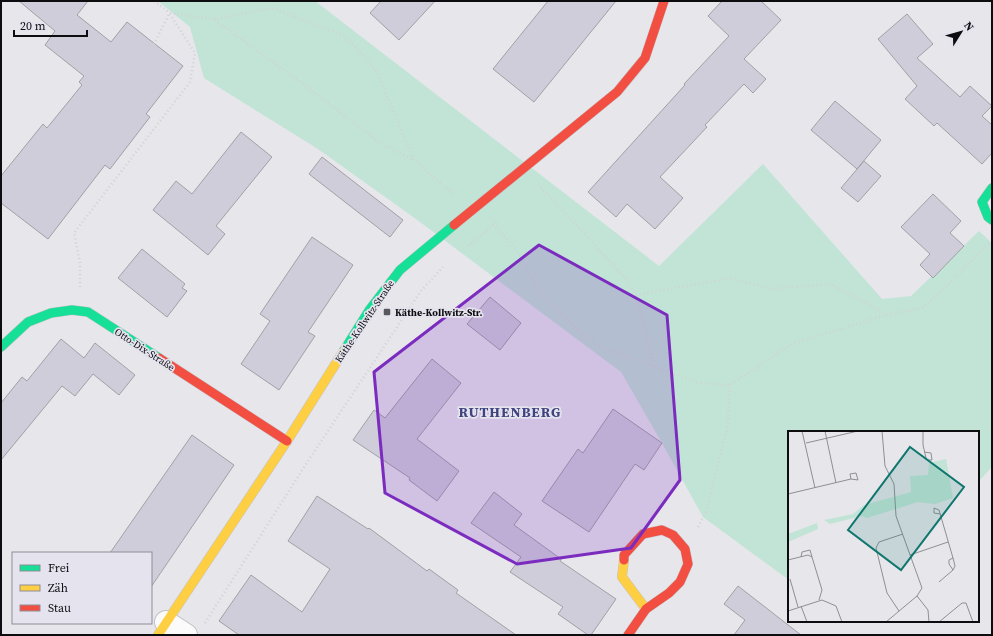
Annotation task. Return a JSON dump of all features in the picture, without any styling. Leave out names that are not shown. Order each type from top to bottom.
[{"type":"street","name":"Käthe-Kollwitz-Straße","points":[[162,629],[287,441],[370,308],[385,288],[400,270],[471,210],[618,92],[645,58],[664,1]]},
{"type":"street","points":[[992,188],[982,202],[988,217],[992,220]]},
{"type":"street","name":"Otto-Dix-Straße","points":[[1,347],[27,322],[56,310],[88,312],[287,441]]},
{"type":"street","points":[[628,635],[646,609],[669,593],[680,582],[688,564],[685,549],[674,535],[662,530],[643,534],[624,555],[622,576],[646,609]]},
{"type":"street","points":[[162,629],[193,632]]},
{"type":"path","points":[[75,310],[80,287],[80,262],[74,233],[190,82],[195,53],[170,13],[154,1]]},
{"type":"path","points":[[170,13],[214,19],[272,8],[345,36],[376,70],[414,160]]},
{"type":"path","points":[[152,48],[170,13]]},
{"type":"path","points":[[214,19],[304,84],[378,142],[414,160],[471,210],[494,225],[516,249],[544,298],[597,346],[654,368],[699,383],[730,385],[792,344],[886,315],[922,308],[948,286],[992,241]]},
{"type":"path","points":[[523,167],[625,278],[636,295],[654,368]]},
{"type":"path","points":[[533,189],[539,184]]},
{"type":"path","points":[[466,248],[499,220]]},
{"type":"path","points":[[193,632],[421,291],[449,262]]},
{"type":"path","points":[[636,295],[731,278],[770,289],[830,284],[886,315]]},
{"type":"path","points":[[685,549],[706,511],[728,425],[730,385]]},
{"type":"highlighted area","points":[[539,245],[667,315],[680,480],[631,548],[517,564],[385,493],[374,372]]},
{"type":"green space","points":[[158,1],[315,1],[659,266],[763,164],[882,299],[911,296],[979,231],[992,243],[992,467],[979,481],[979,431],[788,431],[788,579],[703,517],[621,372],[416,219],[318,149],[204,78],[190,27]]},
{"type":"building","points":[[19,1],[88,1],[77,15],[111,42],[127,22],[183,66],[146,114],[150,117],[110,169],[105,165],[48,239],[1,203],[1,176],[43,124],[47,128],[82,85],[79,82],[84,76],[45,45],[55,31]]},
{"type":"building","points":[[381,1],[435,1],[399,40],[370,13]]},
{"type":"building","points":[[548,1],[616,1],[534,102],[493,69]]},
{"type":"building","points":[[722,1],[761,1],[781,20],[744,59],[766,79],[753,93],[744,84],[705,125],[707,127],[660,177],[683,198],[655,229],[627,204],[616,217],[588,192],[729,36],[708,16]]},
{"type":"building","points":[[907,14],[933,44],[917,58],[960,97],[970,86],[992,106],[982,116],[992,125],[992,153],[982,164],[937,123],[934,126],[905,99],[917,86],[878,39]]},
{"type":"building","points":[[835,101],[881,140],[857,169],[811,130]]},
{"type":"building","points":[[241,132],[272,157],[216,226],[225,234],[208,255],[153,210],[176,181],[192,194]]},
{"type":"building","points":[[322,157],[403,220],[390,237],[309,174]]},
{"type":"building","points":[[864,161],[881,176],[858,202],[841,188]]},
{"type":"building","points":[[933,194],[961,221],[950,233],[964,246],[933,278],[920,265],[930,254],[901,227]]},
{"type":"building","points":[[312,237],[353,265],[308,332],[315,336],[279,390],[241,364],[270,321],[260,314]]},
{"type":"building","points":[[142,249],[185,284],[182,288],[187,291],[167,317],[118,278]]},
{"type":"building","points":[[490,297],[521,323],[500,350],[467,324]]},
{"type":"building","points":[[61,339],[84,358],[95,343],[135,375],[119,395],[93,374],[75,396],[62,386],[1,460],[1,403],[22,377],[27,381]]},
{"type":"building","points":[[432,359],[461,383],[417,439],[459,471],[437,501],[409,480],[410,478],[353,440],[374,410],[385,418]]},
{"type":"building","points":[[613,409],[662,443],[644,470],[635,464],[589,532],[542,501],[578,449],[583,453]]},
{"type":"building","points":[[192,435],[234,465],[152,586],[152,552],[111,552]]},
{"type":"building","points":[[494,492],[522,514],[514,525],[561,559],[560,561],[616,599],[591,635],[588,635],[558,614],[563,607],[510,572],[521,557],[471,523]]},
{"type":"building","points":[[317,496],[368,529],[369,528],[427,571],[429,569],[458,590],[456,593],[516,635],[239,635],[219,621],[251,575],[302,612],[330,569],[288,541]]},
{"type":"building","points":[[738,586],[801,635],[734,635],[745,620],[724,604]]},
{"type":"traffic: fast","points":[[992,188],[982,202],[988,217],[992,220]]},
{"type":"traffic: fast","points":[[343,352],[370,309],[400,270],[454,225]]},
{"type":"traffic: fast","points":[[1,347],[28,322],[51,313],[72,310],[88,312],[159,358]]},
{"type":"traffic: slow","points":[[158,635],[287,441],[343,352]]},
{"type":"traffic: slow","points":[[624,560],[622,577],[646,609]]},
{"type":"traffic: jam","points":[[454,225],[617,92],[645,58],[664,1]]},
{"type":"traffic: jam","points":[[159,358],[287,441]]},
{"type":"traffic: jam","points":[[624,560],[624,555],[643,534],[662,530],[673,535],[685,549],[688,564],[680,582],[669,593],[646,609],[628,635]]},
{"type":"place","name":"Käthe-Kollwitz-Str.","points":[[387,312]]},
{"type":"district","name":"RUTHENBERG","points":[[510,412]]}]
